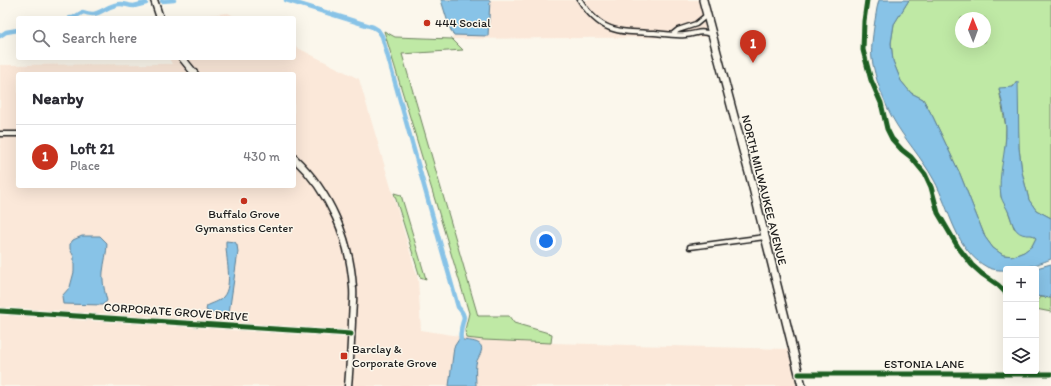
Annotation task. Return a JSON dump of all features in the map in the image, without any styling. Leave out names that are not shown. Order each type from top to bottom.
[{"type":"main road","name":"NORTH MILWAUKEE AVENUE","points":[[703,0],[766,237],[802,386]]},
{"type":"street","points":[[154,0],[159,16]]},
{"type":"street","points":[[580,0],[593,17],[601,24],[611,29],[627,32],[686,35],[701,31],[713,35]]},
{"type":"street","points":[[673,34],[678,30],[696,24],[708,15]]},
{"type":"street","points":[[184,60],[194,72]]},
{"type":"street","points":[[0,134],[16,134]]},
{"type":"street","points":[[296,160],[308,172],[327,200],[346,244],[350,261],[353,290],[348,386]]},
{"type":"street","points":[[690,247],[766,237]]},
{"type":"street","name":"CORPORATE GROVE DRIVE","points":[[0,311],[351,334]]},
{"type":"street","name":"ESTONIA LANE","points":[[799,374],[1049,374]]},
{"type":"shaded area","points":[[441,0],[698,0],[709,37],[452,39],[453,35]]},
{"type":"shaded area","points":[[228,13],[234,16],[198,16]]},
{"type":"shaded area","points":[[296,47],[359,79],[418,279],[421,330],[484,340],[788,349],[797,386],[0,386],[0,65],[172,64],[170,60],[296,60]]},
{"type":"green space","points":[[909,0],[1051,0],[1051,218],[1036,210],[1029,200],[1022,172],[1019,148],[1017,81],[1013,87],[999,89],[1006,128],[1001,197],[1007,208],[1014,228],[1036,238],[1032,246],[1024,252],[1014,256],[1003,255],[993,248],[985,237],[960,174],[933,117],[923,99],[911,93],[901,81],[893,61],[891,43],[894,24]]},
{"type":"green space","points":[[384,31],[395,37],[452,39],[463,50],[402,54],[478,316],[509,316],[514,323],[552,334],[551,343],[466,338],[465,330],[469,313]]},
{"type":"green space","points":[[394,193],[401,195],[426,279],[420,277]]},
{"type":"green space","points":[[1041,297],[1051,298],[1051,312],[1039,310],[1039,300]]},
{"type":"water","points":[[441,0],[490,0],[488,36],[453,35]]},
{"type":"water","points":[[879,0],[909,0],[894,24],[891,43],[893,61],[901,81],[911,93],[923,99],[933,117],[960,174],[985,237],[993,248],[1003,255],[1014,256],[1024,252],[1032,246],[1036,238],[1032,235],[1023,234],[1017,231],[1002,198],[1000,189],[1006,128],[999,88],[1013,87],[1018,81],[1019,148],[1022,172],[1029,200],[1036,210],[1051,218],[1051,259],[1029,266],[1003,266],[1003,270],[993,269],[976,260],[960,240],[940,191],[924,164],[897,125],[880,89],[872,59],[872,42]]},
{"type":"water","points":[[82,236],[100,236],[107,243],[103,276],[107,301],[102,305],[63,304],[62,296],[70,287],[74,272],[74,257],[70,249],[70,244],[73,240]]},
{"type":"water","points":[[226,241],[235,242],[238,252],[229,313],[220,314],[206,310],[207,306],[221,299],[226,292],[229,278]]},
{"type":"water","points":[[1051,264],[1051,298],[1039,296],[1039,267]]},
{"type":"water","points":[[461,336],[463,340],[476,342],[482,348],[476,364],[476,386],[449,386],[454,347]]},
{"type":"waterway","points":[[162,1],[174,0]]},
{"type":"waterway","points":[[286,0],[373,27],[378,30],[382,36],[458,307],[464,317],[461,328],[461,343]]},
{"type":"waterway","points":[[76,16],[83,12],[88,14],[96,13],[118,4],[134,6],[146,3]]},
{"type":"waterway","points":[[0,36],[6,32],[16,30]]},
{"type":"cycle path","points":[[867,0],[864,21],[863,50],[871,80],[881,103],[887,129],[892,139],[911,157],[925,174],[931,187],[938,213],[958,247],[972,265],[1003,290]]},
{"type":"cycle path","points":[[0,311],[351,334]]},
{"type":"cycle path","points":[[799,374],[1051,374]]},
{"type":"place","name":"444 Social","points":[[427,23]]},
{"type":"place","name":"Loft 21","points":[[753,63]]},
{"type":"place","name":"Buffalo Grove Gymanstics Center","points":[[244,201]]},
{"type":"place","name":"Barclay & Corporate Grove","points":[[344,356]]}]
